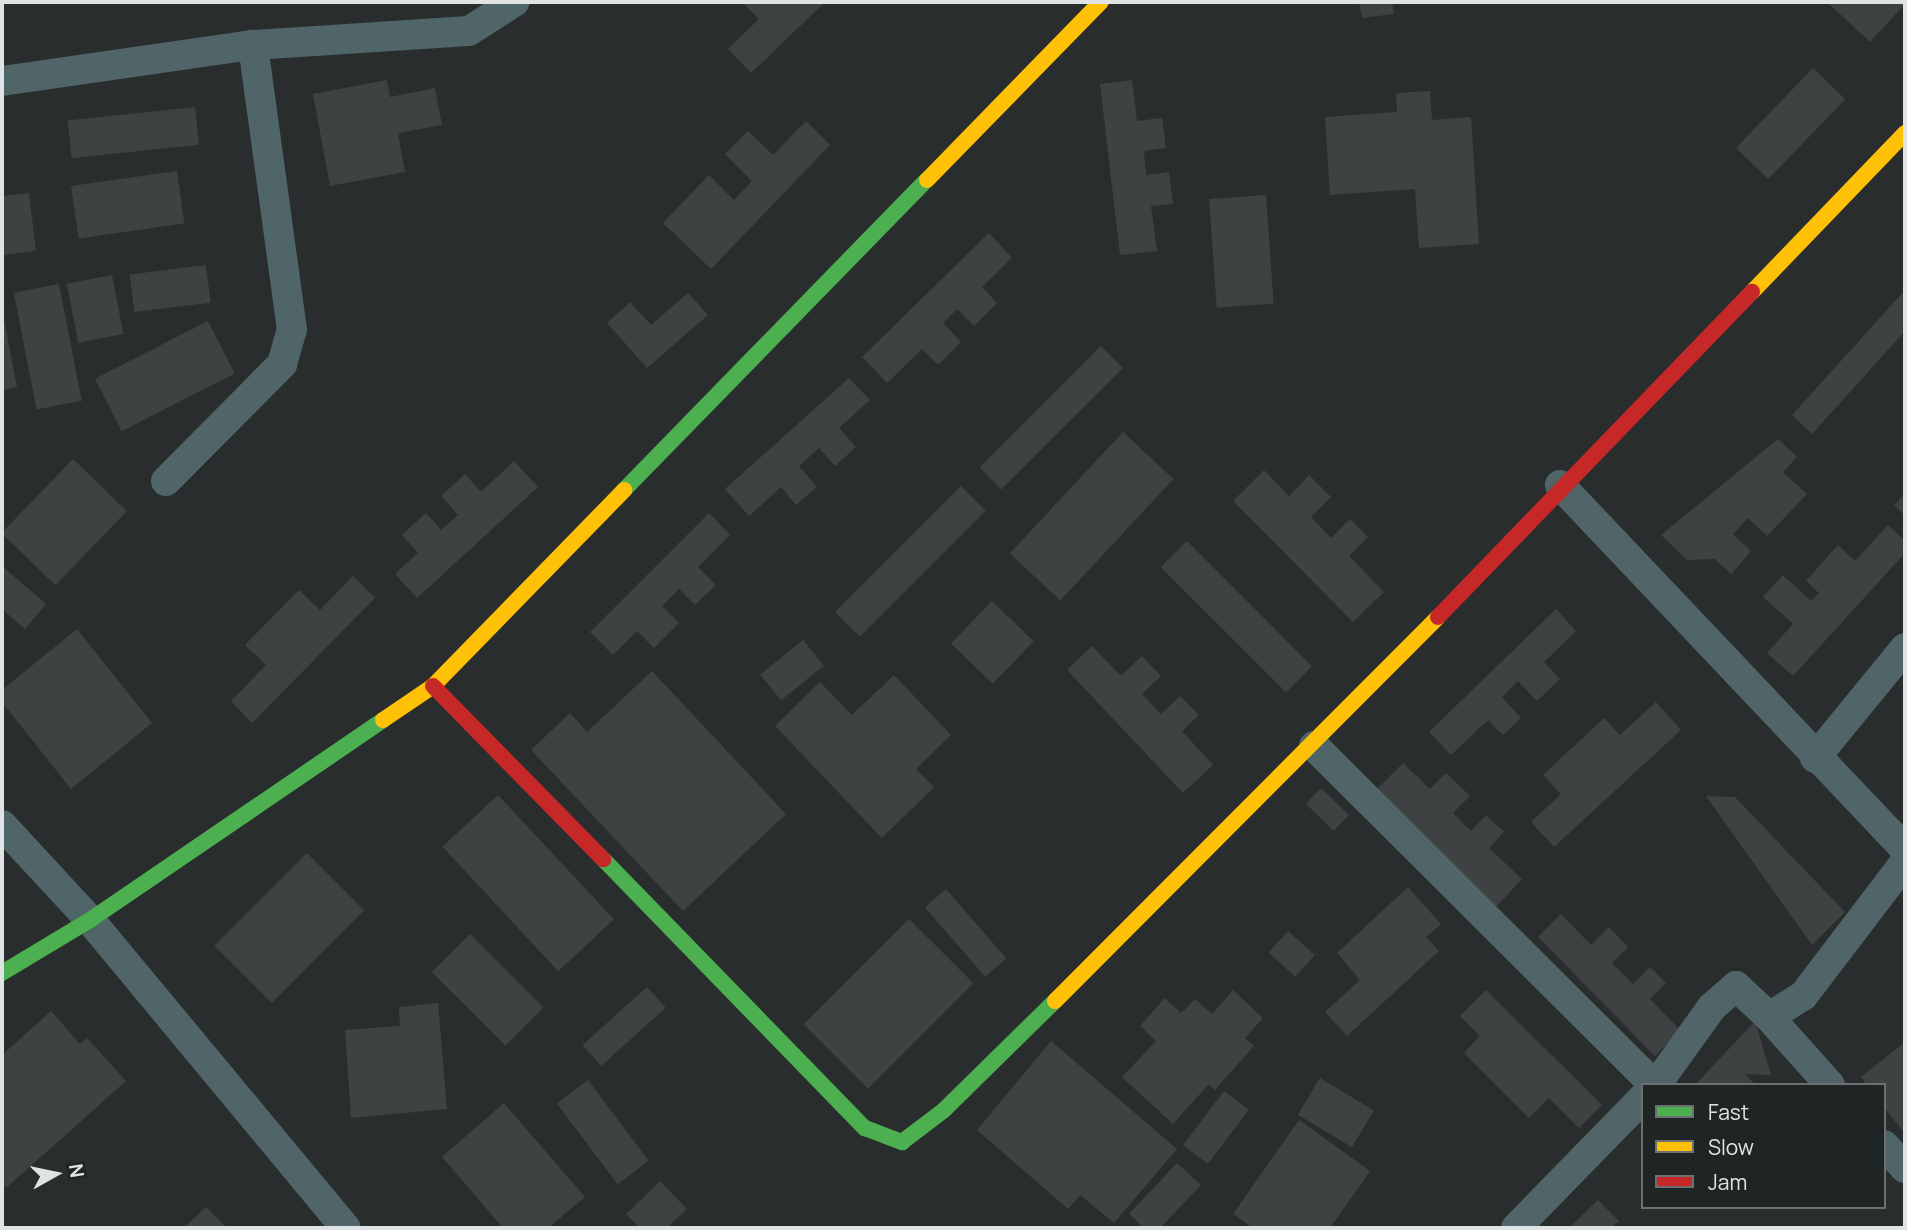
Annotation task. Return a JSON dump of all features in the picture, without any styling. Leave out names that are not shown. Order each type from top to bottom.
[{"type":"street","points":[[2,81],[253,45],[469,31],[514,2]]},
{"type":"street","points":[[2,973],[90,920],[433,686],[1101,2]]},
{"type":"street","points":[[166,481],[282,364],[292,330],[253,45]]},
{"type":"street","points":[[433,686],[865,1128],[902,1142],[943,1111],[1314,746],[1560,485],[1905,133]]},
{"type":"street","points":[[1560,485],[1815,758],[1905,849]]},
{"type":"street","points":[[1815,758],[1905,648]]},
{"type":"street","points":[[1314,746],[1653,1083]]},
{"type":"street","points":[[2,825],[90,920],[346,1228]]},
{"type":"street","points":[[1769,1017],[1803,996],[1905,862]]},
{"type":"street","points":[[1656,1083],[1712,1007],[1736,986],[1769,1017],[1828,1083]]},
{"type":"street","points":[[1516,1228],[1641,1100]]},
{"type":"street","points":[[1886,1146],[1905,1168]]},
{"type":"building","points":[[742,2],[825,2],[751,73],[728,49],[759,19]]},
{"type":"building","points":[[1359,2],[1392,2],[1394,14],[1362,18]]},
{"type":"building","points":[[1827,2],[1905,2],[1905,4],[1870,42]]},
{"type":"building","points":[[1813,68],[1845,99],[1768,179],[1736,148]]},
{"type":"building","points":[[387,80],[390,97],[435,88],[442,125],[398,133],[405,172],[330,186],[313,94]]},
{"type":"building","points":[[1132,80],[1137,121],[1162,118],[1166,148],[1144,151],[1146,175],[1169,172],[1173,204],[1151,206],[1157,251],[1120,255],[1100,84]]},
{"type":"building","points":[[1430,91],[1432,120],[1471,117],[1479,244],[1419,248],[1415,189],[1330,195],[1325,117],[1397,112],[1396,93]]},
{"type":"building","points":[[195,107],[199,145],[72,158],[68,120]]},
{"type":"building","points":[[806,121],[830,145],[711,269],[663,223],[709,175],[734,200],[752,181],[725,154],[748,131],[773,155]]},
{"type":"building","points":[[177,171],[184,223],[78,238],[71,186]]},
{"type":"building","points":[[29,193],[36,251],[2,255],[2,196]]},
{"type":"building","points":[[1266,195],[1274,304],[1217,308],[1209,199]]},
{"type":"building","points":[[989,233],[1012,258],[982,287],[997,303],[974,326],[957,309],[943,323],[961,342],[938,365],[922,349],[887,383],[862,357]]},
{"type":"building","points":[[206,265],[211,303],[134,312],[130,274]]},
{"type":"building","points":[[112,275],[123,334],[78,343],[67,284]]},
{"type":"building","points":[[59,284],[82,401],[37,410],[14,293]]},
{"type":"building","points":[[1905,290],[1905,331],[1812,434],[1792,415]]},
{"type":"building","points":[[688,293],[708,315],[647,368],[607,323],[630,302],[651,325]]},
{"type":"building","points":[[2,309],[17,387],[2,390]]},
{"type":"building","points":[[208,321],[235,374],[122,431],[95,379]]},
{"type":"building","points":[[1101,346],[1123,368],[1001,490],[979,468]]},
{"type":"building","points":[[849,378],[870,400],[839,428],[856,447],[835,466],[819,448],[799,466],[817,487],[796,505],[781,487],[749,516],[725,489]]},
{"type":"building","points":[[1123,432],[1173,479],[1060,600],[1010,553]]},
{"type":"building","points":[[1778,439],[1797,457],[1783,472],[1807,494],[1767,536],[1748,518],[1733,534],[1751,551],[1731,574],[1715,559],[1687,560],[1661,535]]},
{"type":"building","points":[[73,459],[127,511],[55,585],[2,533]]},
{"type":"building","points":[[514,461],[538,487],[417,598],[395,574],[418,553],[402,535],[426,513],[441,530],[458,515],[441,496],[465,474],[481,492]]},
{"type":"building","points":[[1264,470],[1289,496],[1309,475],[1331,497],[1311,517],[1331,538],[1350,519],[1368,537],[1349,556],[1384,592],[1353,622],[1233,501]]},
{"type":"building","points":[[961,486],[986,511],[860,637],[835,612]]},
{"type":"building","points":[[1905,494],[1905,516],[1894,505]]},
{"type":"building","points":[[709,513],[730,535],[698,567],[716,585],[695,605],[679,589],[662,606],[679,623],[654,648],[637,631],[613,655],[590,632]]},
{"type":"building","points":[[1888,525],[1905,541],[1905,553],[1793,676],[1767,653],[1793,624],[1763,597],[1783,575],[1811,601],[1819,593],[1806,581],[1838,545],[1855,561]]},
{"type":"building","points":[[1187,541],[1312,666],[1286,692],[1161,567]]},
{"type":"building","points":[[2,566],[46,604],[25,629],[2,609]]},
{"type":"building","points":[[353,576],[375,598],[252,723],[231,701],[266,665],[245,645],[299,590],[320,610]]},
{"type":"building","points":[[992,601],[1034,641],[993,684],[951,643]]},
{"type":"building","points":[[1556,609],[1576,631],[1544,662],[1560,679],[1537,701],[1518,681],[1502,697],[1521,718],[1503,735],[1488,720],[1451,755],[1429,732]]},
{"type":"building","points":[[77,629],[152,723],[71,789],[2,702],[2,690]]},
{"type":"building","points":[[803,640],[824,666],[781,700],[760,675]]},
{"type":"building","points":[[1092,646],[1121,676],[1142,656],[1161,676],[1142,694],[1161,714],[1180,696],[1199,715],[1182,731],[1213,765],[1183,793],[1067,670]]},
{"type":"building","points":[[652,671],[786,814],[683,911],[531,750],[570,713],[587,732]]},
{"type":"building","points":[[894,675],[951,735],[916,769],[934,787],[882,838],[775,726],[820,682],[852,715]]},
{"type":"building","points":[[1656,702],[1681,730],[1554,847],[1531,822],[1561,794],[1543,775],[1604,718],[1620,735]]},
{"type":"building","points":[[1403,763],[1430,789],[1446,773],[1470,796],[1453,813],[1471,831],[1486,815],[1504,832],[1489,848],[1522,879],[1496,907],[1376,790]]},
{"type":"building","points":[[1321,788],[1349,815],[1334,831],[1306,804]]},
{"type":"building","points":[[498,795],[614,919],[558,971],[442,847]]},
{"type":"building","points":[[1706,796],[1735,797],[1845,912],[1812,945]]},
{"type":"building","points":[[307,853],[364,910],[272,1003],[214,946]]},
{"type":"building","points":[[1408,887],[1441,924],[1426,937],[1439,951],[1347,1036],[1325,1012],[1360,980],[1337,953]]},
{"type":"building","points":[[946,889],[1006,958],[985,977],[925,907]]},
{"type":"building","points":[[1561,914],[1591,945],[1609,927],[1628,947],[1612,963],[1633,984],[1650,967],[1666,983],[1650,999],[1680,1030],[1655,1056],[1538,937]]},
{"type":"building","points":[[909,919],[973,983],[868,1089],[804,1024]]},
{"type":"building","points":[[1288,931],[1315,955],[1295,977],[1269,953]]},
{"type":"building","points":[[470,934],[544,1008],[505,1046],[432,972]]},
{"type":"building","points":[[647,987],[666,1008],[601,1066],[582,1045]]},
{"type":"building","points":[[1233,990],[1263,1018],[1245,1038],[1254,1046],[1215,1090],[1209,1084],[1173,1124],[1122,1077],[1156,1041],[1140,1026],[1165,998],[1181,1013],[1195,999],[1212,1014]]},
{"type":"building","points":[[1486,990],[1602,1105],[1579,1128],[1549,1098],[1529,1118],[1464,1053],[1480,1036],[1460,1016]]},
{"type":"building","points":[[438,1003],[447,1109],[351,1118],[345,1030],[400,1026],[399,1007]]},
{"type":"building","points":[[51,1011],[80,1044],[87,1038],[126,1081],[6,1188],[2,1183],[2,1055]]},
{"type":"building","points":[[1755,1021],[1771,1075],[1745,1074],[1754,1083],[1697,1083]]},
{"type":"building","points":[[1051,1041],[1177,1149],[1114,1223],[1080,1195],[1068,1209],[977,1130]]},
{"type":"building","points":[[1905,1042],[1905,1134],[1886,1110],[1886,1083],[1866,1083],[1861,1077]]},
{"type":"building","points":[[1320,1078],[1374,1110],[1352,1147],[1298,1115]]},
{"type":"building","points":[[588,1080],[649,1161],[618,1184],[557,1103]]},
{"type":"building","points":[[1224,1091],[1249,1110],[1208,1164],[1183,1145]]},
{"type":"building","points":[[504,1103],[585,1197],[548,1228],[503,1228],[442,1157]]},
{"type":"building","points":[[1299,1120],[1370,1171],[1330,1228],[1253,1228],[1233,1214]]},
{"type":"building","points":[[1177,1163],[1201,1185],[1160,1228],[1144,1228],[1129,1214]]},
{"type":"building","points":[[660,1181],[687,1209],[667,1228],[640,1228],[626,1214]]},
{"type":"building","points":[[1598,1200],[1619,1221],[1611,1228],[1569,1228]]},
{"type":"building","points":[[206,1207],[227,1228],[184,1228]]},
{"type":"traffic: fast","points":[[624,490],[927,180]]},
{"type":"traffic: fast","points":[[2,973],[90,920],[383,720]]},
{"type":"traffic: fast","points":[[603,859],[865,1128],[902,1142],[943,1111],[1055,1001]]},
{"type":"traffic: slow","points":[[927,180],[1101,2]]},
{"type":"traffic: slow","points":[[1752,292],[1905,133]]},
{"type":"traffic: slow","points":[[383,720],[433,686],[624,490]]},
{"type":"traffic: slow","points":[[1055,1001],[1438,617]]},
{"type":"traffic: jam","points":[[1438,617],[1752,292]]},
{"type":"traffic: jam","points":[[433,686],[603,859]]}]
